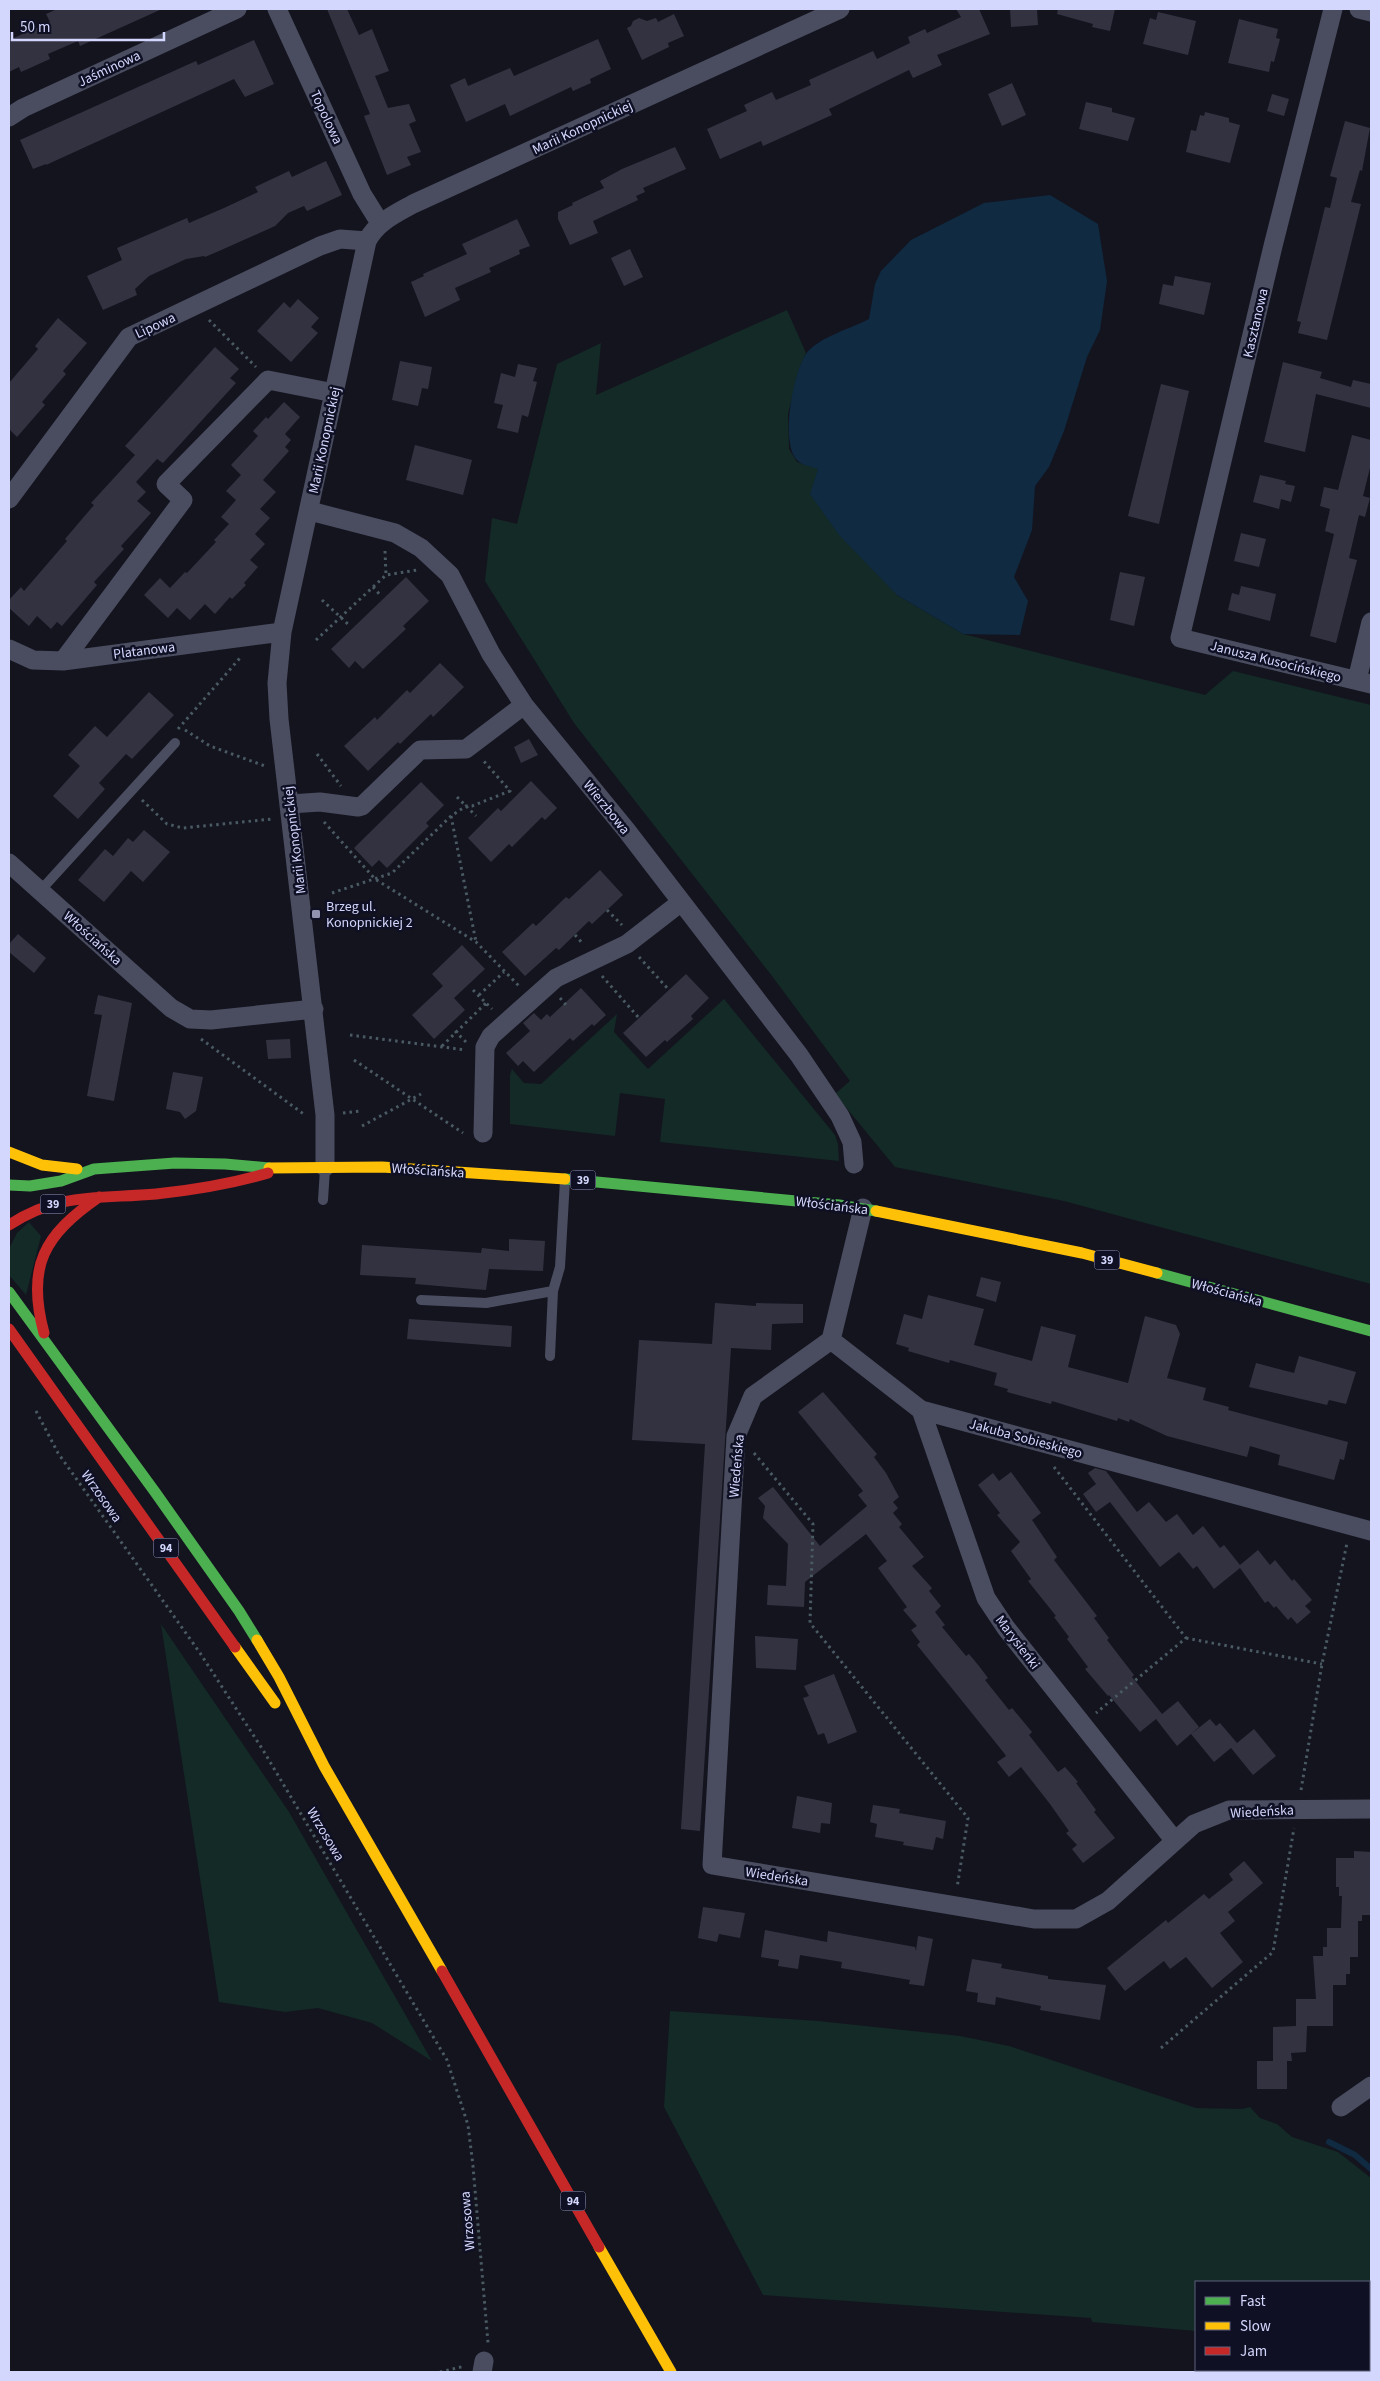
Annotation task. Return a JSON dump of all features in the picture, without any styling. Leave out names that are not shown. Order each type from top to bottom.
[{"type":"main road","points":[[9,1152],[31,1162],[56,1168],[94,1169]]},
{"type":"main road","name":"Włościańska","points":[[9,1185],[30,1186],[61,1181],[94,1169],[175,1163],[225,1164],[279,1169],[382,1167],[566,1179],[863,1208],[1082,1253],[1371,1331]]},
{"type":"main road","name":"Włościańska","points":[[9,1225],[21,1216],[44,1206],[82,1196],[203,1189],[237,1182],[279,1169]]},
{"type":"main road","points":[[50,1348],[35,1304],[38,1272],[43,1254],[59,1228],[70,1217],[101,1196]]},
{"type":"main road","name":"94","points":[[9,1292],[239,1611],[279,1677],[324,1766],[671,2372]]},
{"type":"main road","name":"94","points":[[9,1329],[283,1713],[324,1766]]},
{"type":"street","name":"Jaśminowa","points":[[9,117],[23,108],[237,9]]},
{"type":"street","name":"Topolowa","points":[[277,9],[362,194],[380,223]]},
{"type":"street","name":"Marii Konopnickiej","points":[[325,1167],[324,1115],[314,1009],[284,811],[277,683],[282,632],[310,511],[367,241],[380,223],[413,204],[840,9]]},
{"type":"street","name":"Kasztanowa","points":[[1180,638],[1271,255],[1333,9]]},
{"type":"street","points":[[1359,9],[1371,12]]},
{"type":"street","name":"Lipowa","points":[[9,499],[129,337],[320,246],[340,239],[367,241]]},
{"type":"street","points":[[63,661],[183,500],[166,484],[268,380],[334,393]]},
{"type":"street","name":"Wierzbowa","points":[[310,511],[395,533],[421,548],[450,575],[491,654],[524,705],[627,831],[680,903],[799,1055],[840,1116],[852,1142],[854,1164]]},
{"type":"street","points":[[1364,682],[1371,622]]},
{"type":"street","name":"Platanowa","points":[[9,649],[33,660],[63,661],[282,632]]},
{"type":"street","name":"Janusza Kusocińskiego","points":[[1180,638],[1364,682]]},
{"type":"street","points":[[284,811],[320,802],[362,806],[420,750],[466,750],[524,705]]},
{"type":"street","name":"Włościańska","points":[[9,863],[172,1008],[190,1018],[211,1020],[314,1009]]},
{"type":"street","points":[[477,1136],[485,1047],[491,1036],[505,1021],[556,978],[627,944],[680,903]]},
{"type":"street","points":[[831,1340],[863,1208]]},
{"type":"street","name":"Jakuba Sobieskiego","points":[[831,1340],[922,1410],[1371,1531]]},
{"type":"street","name":"Wiedeńska","points":[[831,1340],[753,1396],[737,1433],[712,1865],[1034,1919],[1076,1919],[1108,1901],[1194,1824],[1229,1810],[1298,1808],[1371,1809]]},
{"type":"street","name":"Marysieńki","points":[[922,1410],[986,1598],[1006,1628],[1175,1841]]},
{"type":"street","points":[[1341,2107],[1371,2086]]},
{"type":"lane","points":[[40,891],[175,743]]},
{"type":"lane","points":[[323,1200],[325,1167]]},
{"type":"lane","points":[[550,1356],[553,1291],[560,1267],[566,1179]]},
{"type":"lane","points":[[421,1300],[486,1304],[553,1291]]},
{"type":"path","points":[[195,306],[268,380]]},
{"type":"path","points":[[384,543],[386,575]]},
{"type":"path","points":[[316,640],[386,575],[426,568]]},
{"type":"path","points":[[373,587],[381,596]]},
{"type":"path","points":[[322,600],[349,625]]},
{"type":"path","points":[[175,743],[171,736],[245,652]]},
{"type":"path","points":[[180,726],[210,746],[272,768]]},
{"type":"path","points":[[332,893],[392,873],[451,816],[466,806],[472,806],[510,791],[471,746]]},
{"type":"path","points":[[317,754],[358,807]]},
{"type":"path","points":[[133,790],[167,824],[183,828],[284,811]]},
{"type":"path","points":[[457,797],[476,816]]},
{"type":"path","points":[[451,816],[476,942]]},
{"type":"path","points":[[322,820],[375,878],[476,942],[532,998]]},
{"type":"path","points":[[627,944],[669,990]]},
{"type":"path","points":[[590,963],[639,1018]]},
{"type":"path","points":[[479,995],[504,972]]},
{"type":"path","points":[[473,990],[505,1021]]},
{"type":"path","points":[[442,1046],[486,1003]]},
{"type":"path","points":[[190,1018],[190,1031],[307,1116]]},
{"type":"path","points":[[350,1035],[476,1052],[485,1047]]},
{"type":"path","points":[[354,1060],[413,1100],[477,1136]]},
{"type":"path","points":[[362,1126],[421,1094]]},
{"type":"path","points":[[335,1115],[360,1111]]},
{"type":"path","name":"Wrzosowa","points":[[33,1406],[58,1453],[200,1653],[263,1750],[447,2060],[468,2125],[473,2166],[488,2339],[483,2367]]},
{"type":"path","points":[[737,1433],[813,1524],[810,1623],[968,1818],[954,1905]]},
{"type":"path","points":[[1034,1440],[1186,1638],[1322,1664]]},
{"type":"path","points":[[1161,2048],[1273,1952],[1322,1664],[1350,1526]]},
{"type":"path","points":[[1082,1724],[1186,1638]]},
{"type":"green space","points":[[787,310],[806,353],[799,369],[788,414],[789,449],[797,462],[818,469],[897,595],[963,634],[1205,695],[1233,671],[1371,705],[1371,1284],[1064,1201],[895,1167],[835,1094],[850,1081],[772,976],[574,723],[485,581],[492,518],[517,524],[557,364],[601,343],[596,395]]},
{"type":"green space","points":[[724,999],[835,1135],[838,1144],[839,1161],[660,1142],[665,1099],[620,1093],[615,1136],[510,1124],[510,1075],[512,1069],[524,1083],[541,1084],[617,1014],[614,1032],[648,1069]]},
{"type":"green space","points":[[29,1222],[41,1236],[26,1295],[9,1275],[9,1249],[17,1233]]},
{"type":"green space","points":[[161,1624],[289,1812],[432,2061],[372,2023],[318,2008],[285,2012],[219,2002]]},
{"type":"green space","points":[[670,2011],[818,2021],[960,2036],[1009,2046],[1196,2108],[1242,2109],[1250,2107],[1260,2118],[1277,2124],[1292,2137],[1338,2152],[1371,2178],[1370,2323],[1370,2281],[1195,2281],[1195,2331],[1092,2322],[1091,2318],[763,2295],[664,2107]]},
{"type":"water","points":[[1050,195],[1098,224],[1107,281],[1100,330],[1087,357],[1064,431],[1049,467],[1035,486],[1032,530],[1014,577],[1028,601],[1020,635],[963,634],[897,595],[839,535],[810,494],[818,469],[799,462],[792,451],[789,439],[789,424],[793,391],[801,363],[811,348],[826,338],[869,319],[875,284],[881,271],[911,240],[984,203]]},
{"type":"building","points":[[57,9],[162,9],[80,46],[78,41],[48,54],[50,59],[21,72],[19,67],[9,72],[9,40],[50,22],[46,14]]},
{"type":"building","points":[[327,9],[347,9],[359,35],[372,29],[389,71],[375,76],[388,108],[409,104],[416,121],[409,124],[421,152],[407,157],[411,165],[387,175],[364,116],[370,114]]},
{"type":"building","points":[[956,9],[979,9],[990,34],[937,55],[942,65],[913,78],[909,70],[829,109],[832,115],[763,146],[761,141],[720,159],[707,129],[747,111],[744,105],[772,92],[776,100],[811,85],[809,80],[873,51],[877,59],[910,43],[908,37],[925,29],[927,33],[961,17]]},
{"type":"building","points":[[1010,9],[1037,9],[1038,25],[1011,27]]},
{"type":"building","points":[[1058,9],[1115,9],[1110,31],[1092,27],[1093,24],[1057,14]]},
{"type":"building","points":[[1158,12],[1196,21],[1188,55],[1143,44],[1150,18],[1156,20]]},
{"type":"building","points":[[674,14],[684,36],[668,43],[669,47],[642,60],[627,28],[631,26],[633,21],[639,18],[647,21],[656,18],[658,22]]},
{"type":"building","points":[[1239,19],[1278,29],[1276,38],[1280,39],[1274,62],[1271,61],[1269,72],[1228,63]]},
{"type":"building","points":[[598,39],[611,69],[590,79],[591,83],[573,91],[571,87],[510,116],[505,104],[466,122],[450,85],[465,78],[468,86],[510,68],[514,76]]},
{"type":"building","points":[[254,40],[274,84],[245,97],[234,79],[46,165],[33,169],[20,140],[196,61],[198,65]]},
{"type":"building","points":[[1012,83],[1026,115],[1002,126],[988,94]]},
{"type":"building","points":[[1272,94],[1289,99],[1284,116],[1267,111]]},
{"type":"building","points":[[1086,102],[1112,108],[1112,112],[1135,118],[1128,141],[1079,129]]},
{"type":"building","points":[[1205,112],[1229,118],[1229,122],[1240,125],[1230,163],[1186,152],[1191,130],[1196,131],[1200,115],[1204,116]]},
{"type":"building","points":[[1345,121],[1370,128],[1362,171],[1360,170],[1351,202],[1361,204],[1327,340],[1298,333],[1301,322],[1297,321],[1325,207],[1330,208],[1337,178],[1330,176]]},
{"type":"building","points":[[675,147],[686,169],[643,188],[645,192],[636,196],[638,200],[593,221],[598,233],[570,245],[558,219],[558,212],[573,205],[572,203],[604,188],[600,181],[622,169]]},
{"type":"building","points":[[326,161],[342,195],[307,211],[304,206],[288,213],[275,226],[205,257],[186,259],[149,276],[135,289],[137,295],[103,310],[87,276],[122,260],[117,248],[187,218],[189,223],[224,208],[258,192],[255,187],[289,171],[292,177]]},
{"type":"building","points":[[517,219],[530,246],[519,250],[520,254],[489,268],[491,272],[455,288],[460,300],[425,317],[411,282],[424,276],[423,274],[467,254],[462,244]]},
{"type":"building","points":[[630,249],[643,277],[624,286],[611,258]]},
{"type":"building","points":[[1175,276],[1211,283],[1204,315],[1159,304],[1163,284],[1173,286]]},
{"type":"building","points":[[298,299],[319,318],[311,327],[318,333],[291,362],[257,331],[284,302],[290,308]]},
{"type":"building","points":[[58,318],[87,343],[63,371],[66,374],[42,402],[45,405],[17,437],[9,429],[9,383],[38,349],[35,346]]},
{"type":"building","points":[[215,347],[239,369],[230,378],[236,383],[163,463],[157,459],[136,482],[146,492],[137,501],[151,513],[121,546],[124,549],[94,582],[97,585],[62,626],[57,622],[51,629],[37,616],[29,626],[9,608],[9,600],[21,587],[24,591],[67,541],[65,539],[94,505],[91,503],[135,455],[125,446]]},
{"type":"building","points":[[400,361],[432,367],[428,389],[422,388],[418,406],[392,400]]},
{"type":"building","points":[[1283,362],[1322,372],[1320,378],[1351,387],[1353,380],[1371,384],[1371,408],[1316,394],[1305,452],[1264,442]]},
{"type":"building","points":[[518,364],[537,368],[533,381],[537,382],[528,417],[522,415],[518,433],[497,428],[503,405],[494,403],[501,373],[515,377]]},
{"type":"building","points":[[1161,384],[1189,391],[1159,524],[1128,516]]},
{"type":"building","points":[[284,402],[300,417],[285,434],[291,440],[285,447],[289,451],[263,480],[276,492],[260,509],[270,518],[255,534],[265,544],[250,560],[258,567],[244,583],[246,585],[232,599],[230,597],[215,614],[205,604],[190,620],[177,608],[168,618],[144,595],[160,578],[170,588],[216,542],[214,540],[229,524],[221,517],[236,500],[226,491],[241,475],[231,465],[258,436],[253,431]]},
{"type":"building","points":[[1352,435],[1371,440],[1371,464],[1363,496],[1370,498],[1365,517],[1359,515],[1349,558],[1357,560],[1336,643],[1310,636],[1334,534],[1325,531],[1330,509],[1320,506],[1324,487],[1338,490]]},
{"type":"building","points":[[415,445],[472,460],[463,495],[406,480]]},
{"type":"building","points":[[1260,475],[1286,481],[1285,484],[1295,486],[1291,502],[1281,499],[1279,509],[1253,502]]},
{"type":"building","points":[[1241,533],[1266,539],[1259,567],[1234,561]]},
{"type":"building","points":[[1120,572],[1145,577],[1134,626],[1110,620]]},
{"type":"building","points":[[406,577],[429,601],[403,626],[406,629],[363,669],[355,661],[349,668],[331,649]]},
{"type":"building","points":[[1241,586],[1276,594],[1270,621],[1228,610],[1232,593],[1239,595]]},
{"type":"building","points":[[440,663],[464,687],[433,717],[431,714],[368,771],[344,746],[375,717],[377,720],[407,690],[410,693]]},
{"type":"building","points":[[149,692],[174,715],[132,759],[126,754],[99,783],[105,789],[78,819],[53,796],[80,766],[68,755],[95,726],[107,737]]},
{"type":"building","points":[[529,739],[538,755],[521,763],[514,747]]},
{"type":"building","points":[[531,781],[557,808],[545,820],[542,817],[512,847],[509,844],[491,862],[468,838],[498,808],[501,811]]},
{"type":"building","points":[[421,782],[444,805],[426,823],[429,826],[387,868],[379,860],[372,867],[354,848]]},
{"type":"building","points":[[144,830],[170,852],[143,882],[131,871],[104,902],[78,880],[105,849],[113,856],[128,838],[133,842]]},
{"type":"building","points":[[600,870],[623,895],[592,924],[589,921],[559,950],[556,948],[525,976],[502,952],[533,923],[536,926],[566,897],[569,899]]},
{"type":"building","points":[[18,934],[46,958],[34,973],[9,952],[9,944]]},
{"type":"building","points":[[462,945],[485,969],[454,998],[465,1010],[434,1039],[412,1015],[443,986],[432,974]]},
{"type":"building","points":[[686,974],[709,998],[691,1016],[693,1019],[667,1042],[665,1040],[646,1057],[623,1033]]},
{"type":"building","points":[[581,988],[606,1015],[594,1026],[592,1024],[573,1041],[570,1038],[534,1072],[523,1061],[518,1066],[506,1053],[530,1031],[523,1023],[534,1013],[541,1020],[547,1014],[550,1017]]},
{"type":"building","points":[[98,995],[132,1003],[114,1101],[87,1096],[102,1015],[94,1014]]},
{"type":"building","points":[[290,1039],[291,1058],[268,1059],[266,1040]]},
{"type":"building","points":[[173,1072],[203,1077],[196,1111],[185,1119],[180,1112],[166,1109]]},
{"type":"building","points":[[509,1239],[545,1241],[543,1271],[489,1269],[486,1290],[415,1284],[416,1278],[360,1275],[362,1245],[481,1253],[482,1248],[509,1251]]},
{"type":"building","points":[[981,1277],[1001,1282],[996,1302],[976,1296]]},
{"type":"building","points":[[928,1295],[984,1309],[974,1345],[1032,1361],[1041,1326],[1076,1335],[1068,1367],[1128,1383],[1145,1316],[1176,1325],[1180,1334],[1167,1378],[1206,1388],[1203,1400],[1229,1407],[1228,1410],[1348,1442],[1344,1460],[1340,1459],[1334,1480],[1278,1465],[1280,1455],[1250,1446],[1247,1457],[1167,1436],[1130,1419],[1129,1422],[1118,1418],[1117,1421],[1052,1401],[1051,1404],[1007,1392],[1008,1389],[994,1385],[997,1373],[950,1360],[949,1363],[908,1351],[909,1348],[896,1344],[904,1314],[922,1319]]},
{"type":"building","points":[[715,1303],[756,1306],[756,1303],[803,1304],[803,1323],[772,1324],[771,1350],[731,1348],[700,1831],[681,1829],[705,1444],[632,1440],[639,1340],[712,1344]]},
{"type":"building","points":[[409,1319],[512,1326],[511,1347],[407,1339]]},
{"type":"building","points":[[1299,1356],[1356,1372],[1346,1404],[1329,1400],[1327,1405],[1249,1387],[1256,1363],[1294,1373]]},
{"type":"building","points":[[823,1392],[877,1454],[874,1457],[886,1473],[899,1497],[893,1502],[898,1508],[893,1513],[902,1524],[899,1527],[924,1557],[912,1566],[932,1588],[929,1591],[941,1606],[935,1612],[945,1625],[942,1627],[966,1656],[969,1654],[979,1666],[988,1678],[985,1680],[1009,1710],[1012,1708],[1032,1732],[1029,1735],[1058,1772],[1065,1767],[1078,1782],[1076,1783],[1096,1810],[1094,1812],[1115,1838],[1083,1863],[1072,1849],[1077,1845],[1066,1833],[1069,1831],[1050,1804],[1021,1767],[1009,1777],[997,1762],[1006,1756],[1004,1753],[917,1645],[920,1642],[911,1630],[917,1626],[903,1610],[907,1607],[878,1568],[887,1561],[866,1534],[805,1582],[804,1607],[767,1605],[768,1585],[786,1586],[788,1544],[763,1518],[765,1506],[758,1498],[773,1487],[820,1546],[867,1506],[858,1495],[863,1491],[798,1412]]},
{"type":"building","points":[[1095,1468],[1106,1471],[1137,1512],[1149,1502],[1166,1522],[1177,1514],[1193,1535],[1203,1526],[1220,1548],[1224,1545],[1240,1565],[1258,1550],[1270,1565],[1275,1560],[1292,1581],[1294,1579],[1312,1600],[1305,1606],[1311,1612],[1297,1624],[1291,1617],[1288,1620],[1276,1606],[1274,1608],[1268,1601],[1265,1603],[1240,1568],[1214,1589],[1197,1566],[1193,1569],[1179,1552],[1160,1567],[1110,1502],[1096,1512],[1083,1494],[1096,1484],[1088,1473]]},
{"type":"building","points":[[1011,1472],[1041,1513],[1032,1520],[1057,1557],[1054,1560],[1097,1616],[1094,1618],[1109,1638],[1107,1640],[1134,1675],[1132,1677],[1162,1714],[1178,1701],[1199,1727],[1177,1746],[1156,1719],[1140,1732],[1085,1669],[1088,1667],[1067,1639],[1069,1637],[1054,1617],[1056,1616],[1028,1581],[1031,1579],[1011,1551],[1020,1542],[997,1515],[1000,1513],[978,1485],[993,1473],[999,1481]]},
{"type":"building","points":[[755,1636],[798,1639],[796,1670],[756,1668]]},
{"type":"building","points":[[834,1674],[857,1732],[828,1744],[824,1733],[818,1735],[803,1698],[809,1696],[804,1686]]},
{"type":"building","points":[[1210,1719],[1216,1726],[1220,1723],[1237,1743],[1214,1762],[1191,1734]]},
{"type":"building","points":[[1254,1729],[1276,1756],[1253,1775],[1231,1748]]},
{"type":"building","points":[[797,1796],[832,1803],[830,1824],[821,1823],[820,1833],[792,1828]]},
{"type":"building","points":[[873,1805],[900,1809],[899,1813],[946,1821],[943,1839],[936,1837],[933,1850],[903,1845],[904,1842],[875,1837],[877,1824],[870,1822]]},
{"type":"building","points":[[1354,1851],[1371,1852],[1371,1915],[1362,1915],[1362,1921],[1358,1921],[1358,1957],[1350,1957],[1350,1974],[1346,1974],[1346,1985],[1333,1985],[1333,2026],[1307,2026],[1306,2052],[1291,2053],[1292,2061],[1287,2061],[1287,2089],[1257,2089],[1257,2061],[1273,2061],[1273,2027],[1296,2026],[1296,1999],[1316,1999],[1313,1956],[1323,1956],[1323,1947],[1327,1947],[1327,1928],[1341,1928],[1342,1896],[1339,1896],[1339,1887],[1336,1887],[1336,1858],[1354,1858]]},
{"type":"building","points":[[1244,1861],[1263,1883],[1228,1912],[1235,1921],[1220,1933],[1243,1962],[1212,1988],[1186,1957],[1170,1969],[1164,1961],[1125,1991],[1107,1968],[1166,1920],[1168,1923],[1204,1894],[1209,1899],[1233,1880],[1229,1874]]},
{"type":"building","points":[[703,1907],[745,1913],[740,1938],[719,1934],[717,1942],[698,1938]]},
{"type":"building","points":[[765,1930],[827,1942],[828,1931],[915,1947],[916,1951],[918,1936],[933,1939],[924,1986],[909,1984],[910,1980],[841,1968],[842,1962],[800,1955],[798,1969],[778,1966],[779,1960],[761,1957]]},
{"type":"building","points":[[972,1959],[1002,1964],[1001,1968],[1048,1976],[1048,1979],[1106,1985],[1100,2020],[1040,2010],[1041,2006],[996,1997],[995,2005],[977,2002],[978,1993],[966,1991]]},
{"type":"waterway","points":[[1329,2142],[1355,2155],[1371,2169]]},
{"type":"traffic: fast","points":[[9,1185],[30,1186],[61,1181],[94,1169],[175,1163],[225,1164],[269,1168]]},
{"type":"traffic: fast","points":[[565,1179],[839,1205],[876,1211]]},
{"type":"traffic: fast","points":[[1157,1273],[1371,1331]]},
{"type":"traffic: fast","points":[[9,1292],[155,1492],[239,1611],[257,1640]]},
{"type":"traffic: slow","points":[[9,1152],[42,1165],[77,1169]]},
{"type":"traffic: slow","points":[[269,1168],[382,1167],[565,1179]]},
{"type":"traffic: slow","points":[[876,1211],[1082,1253],[1157,1273]]},
{"type":"traffic: slow","points":[[257,1640],[279,1677],[324,1766],[442,1971]]},
{"type":"traffic: slow","points":[[235,1647],[275,1703]]},
{"type":"traffic: slow","points":[[599,2247],[671,2372]]},
{"type":"traffic: jam","points":[[9,1225],[27,1214],[63,1202],[98,1197],[184,1191],[268,1173]]},
{"type":"traffic: jam","points":[[44,1333],[37,1289],[39,1271],[44,1254],[53,1239],[65,1225],[99,1197]]},
{"type":"traffic: jam","points":[[9,1329],[235,1647]]},
{"type":"traffic: jam","points":[[442,1971],[599,2247]]},
{"type":"place","name":"Brzeg ul. Konopnickiej 2","points":[[316,914]]}]
